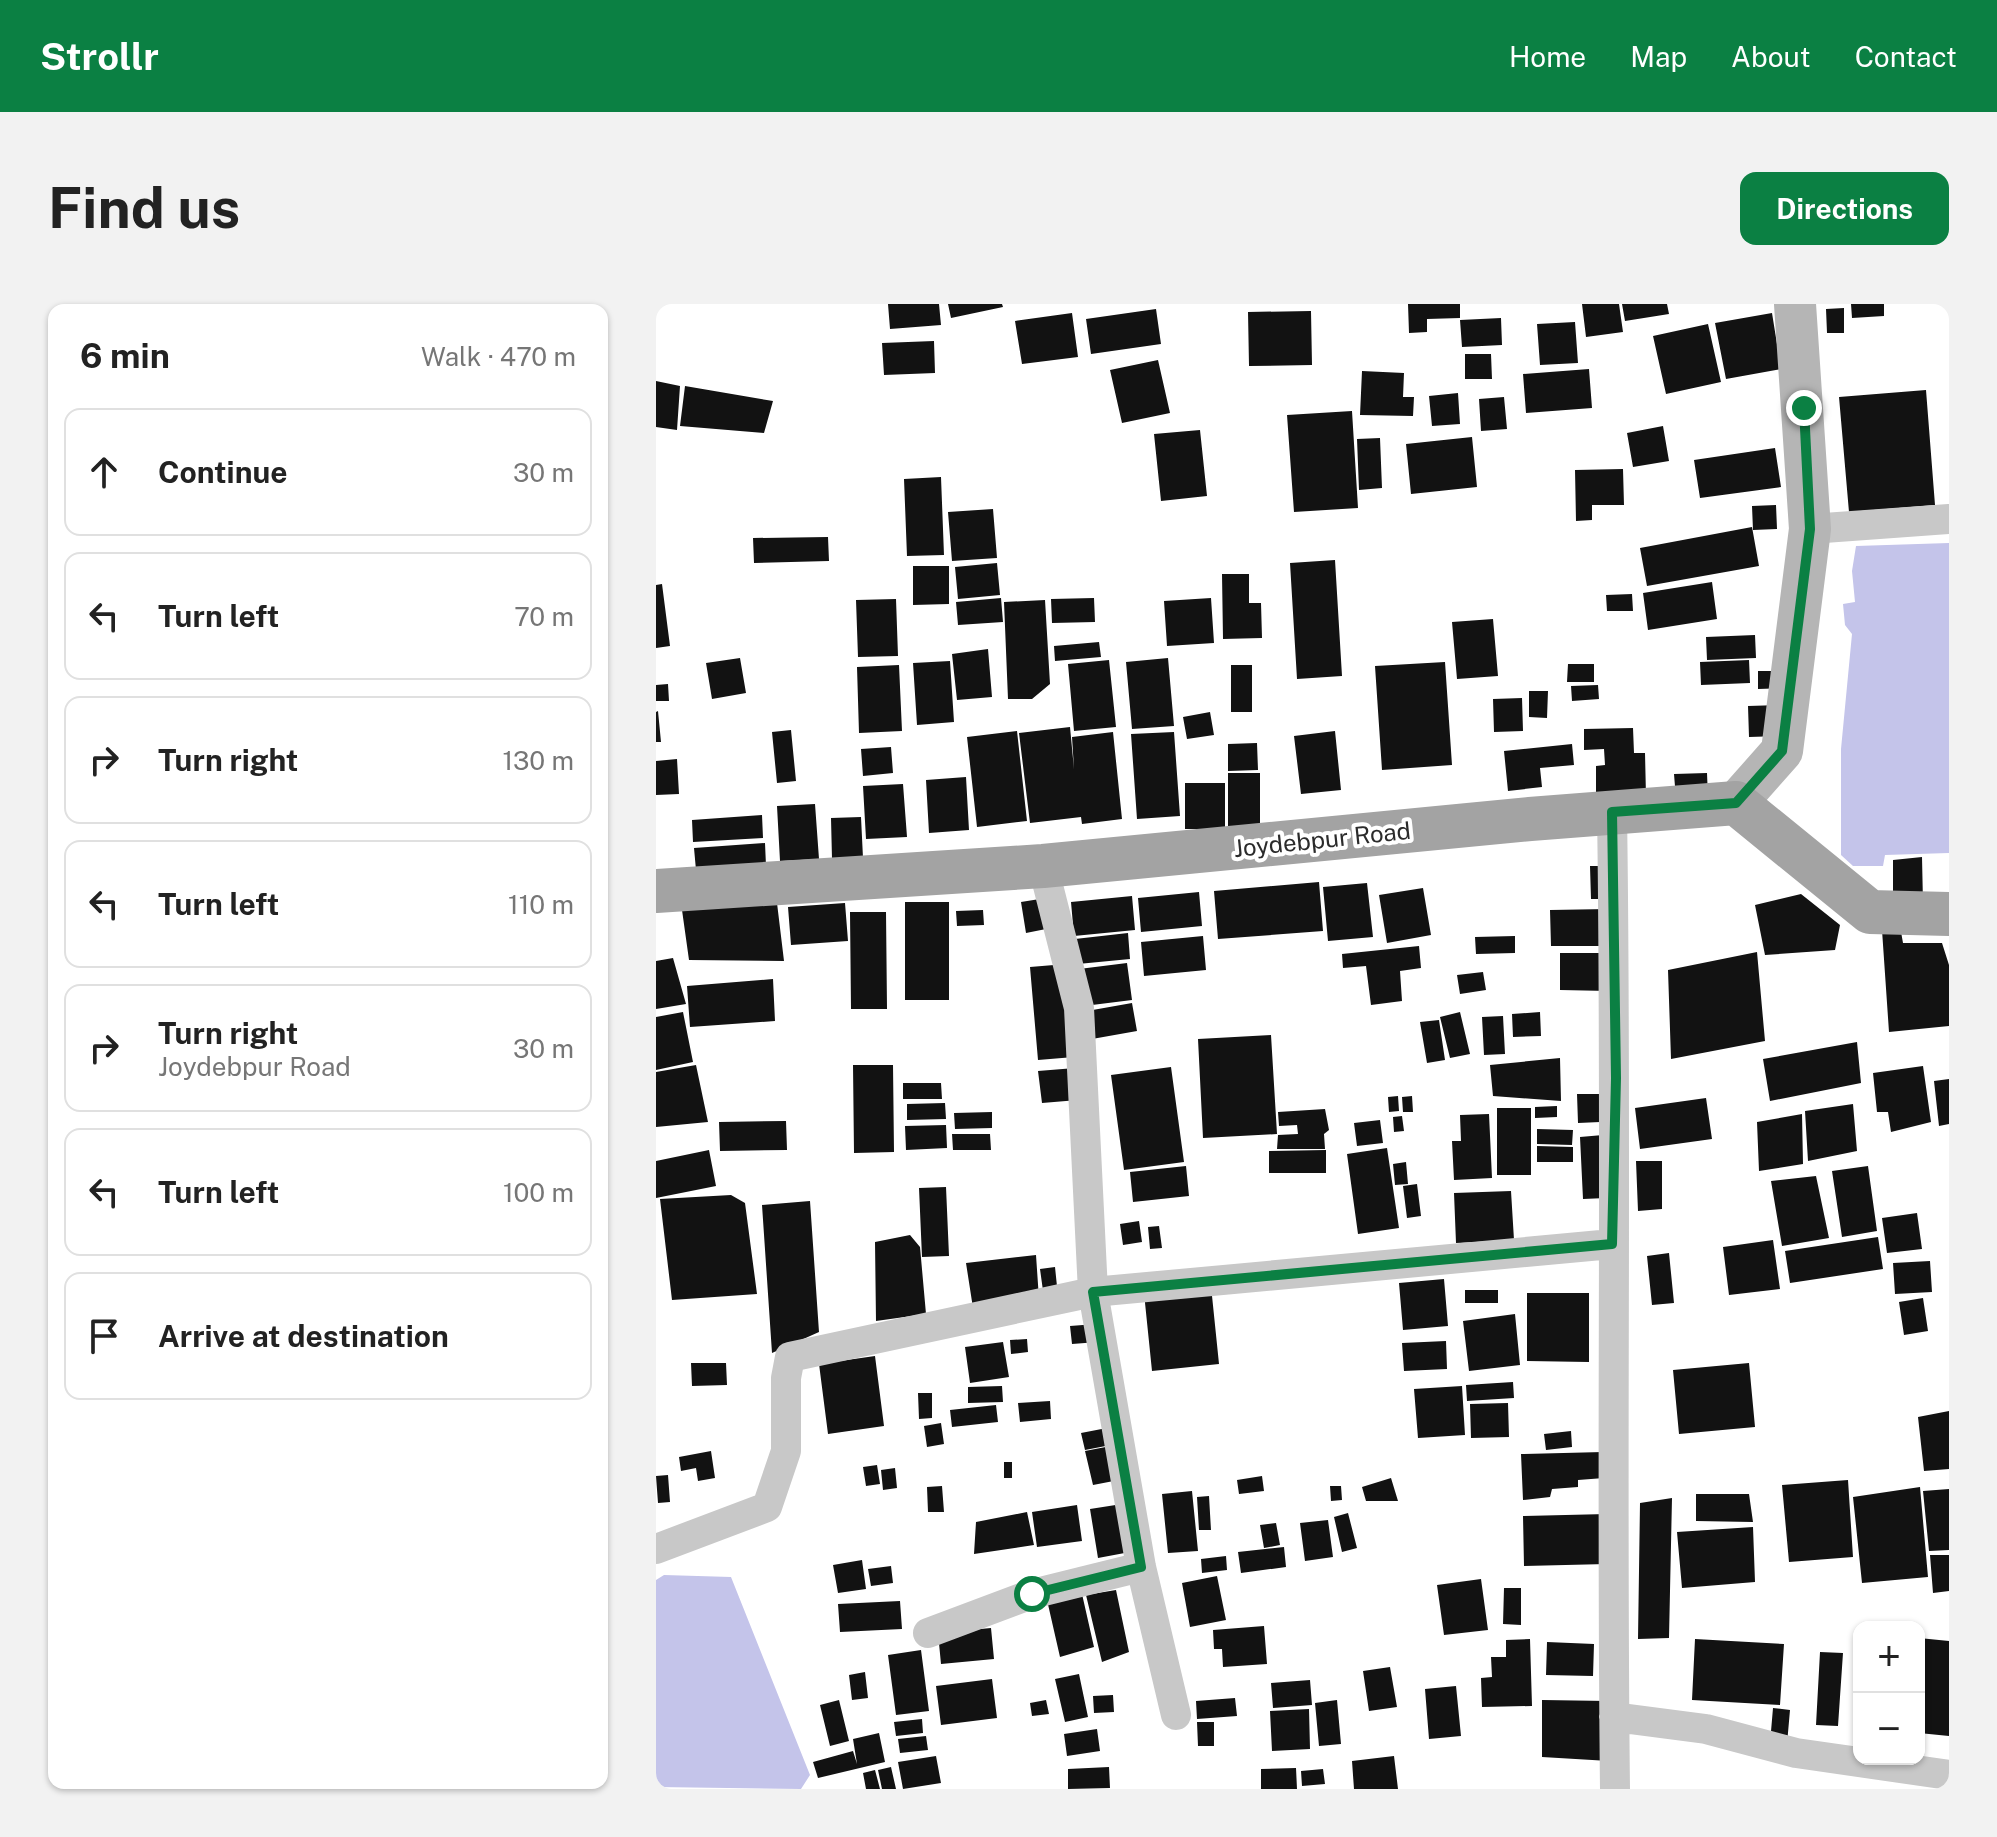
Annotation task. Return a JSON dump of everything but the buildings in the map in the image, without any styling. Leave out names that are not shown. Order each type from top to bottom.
[{"type":"main road","name":"Joydebpur Road","points":[[656,891],[1043,866],[1736,803]]},
{"type":"main road","points":[[1736,803],[1870,912],[1949,914]]},
{"type":"street","points":[[1736,803],[1782,751],[1810,529],[1795,304]]},
{"type":"street","points":[[1810,529],[1949,519]]},
{"type":"street","points":[[1612,812],[1616,1078],[1612,1244],[1615,1789]]},
{"type":"street","points":[[1043,866],[1079,1008],[1093,1292],[1141,1567],[1176,1715]]},
{"type":"street","points":[[656,1549],[767,1507],[786,1451],[786,1378],[790,1357],[1093,1292],[1612,1244]]},
{"type":"street","points":[[928,1633],[1032,1594],[1141,1567]]},
{"type":"street","points":[[1614,1717],[1706,1729],[1796,1753],[1949,1775]]},
{"type":"water","points":[[1949,543],[1949,853],[1885,855],[1883,866],[1853,866],[1841,855],[1841,749],[1852,634],[1845,625],[1843,604],[1855,602],[1852,571],[1856,546]]},
{"type":"water","points":[[664,1575],[731,1577],[810,1775],[801,1789],[656,1787],[656,1580]]},
{"type":"route","points":[[1032,1594],[1141,1567],[1093,1292],[1612,1244],[1616,1078],[1612,812],[1736,803],[1782,751],[1810,529],[1804,408]]}]
